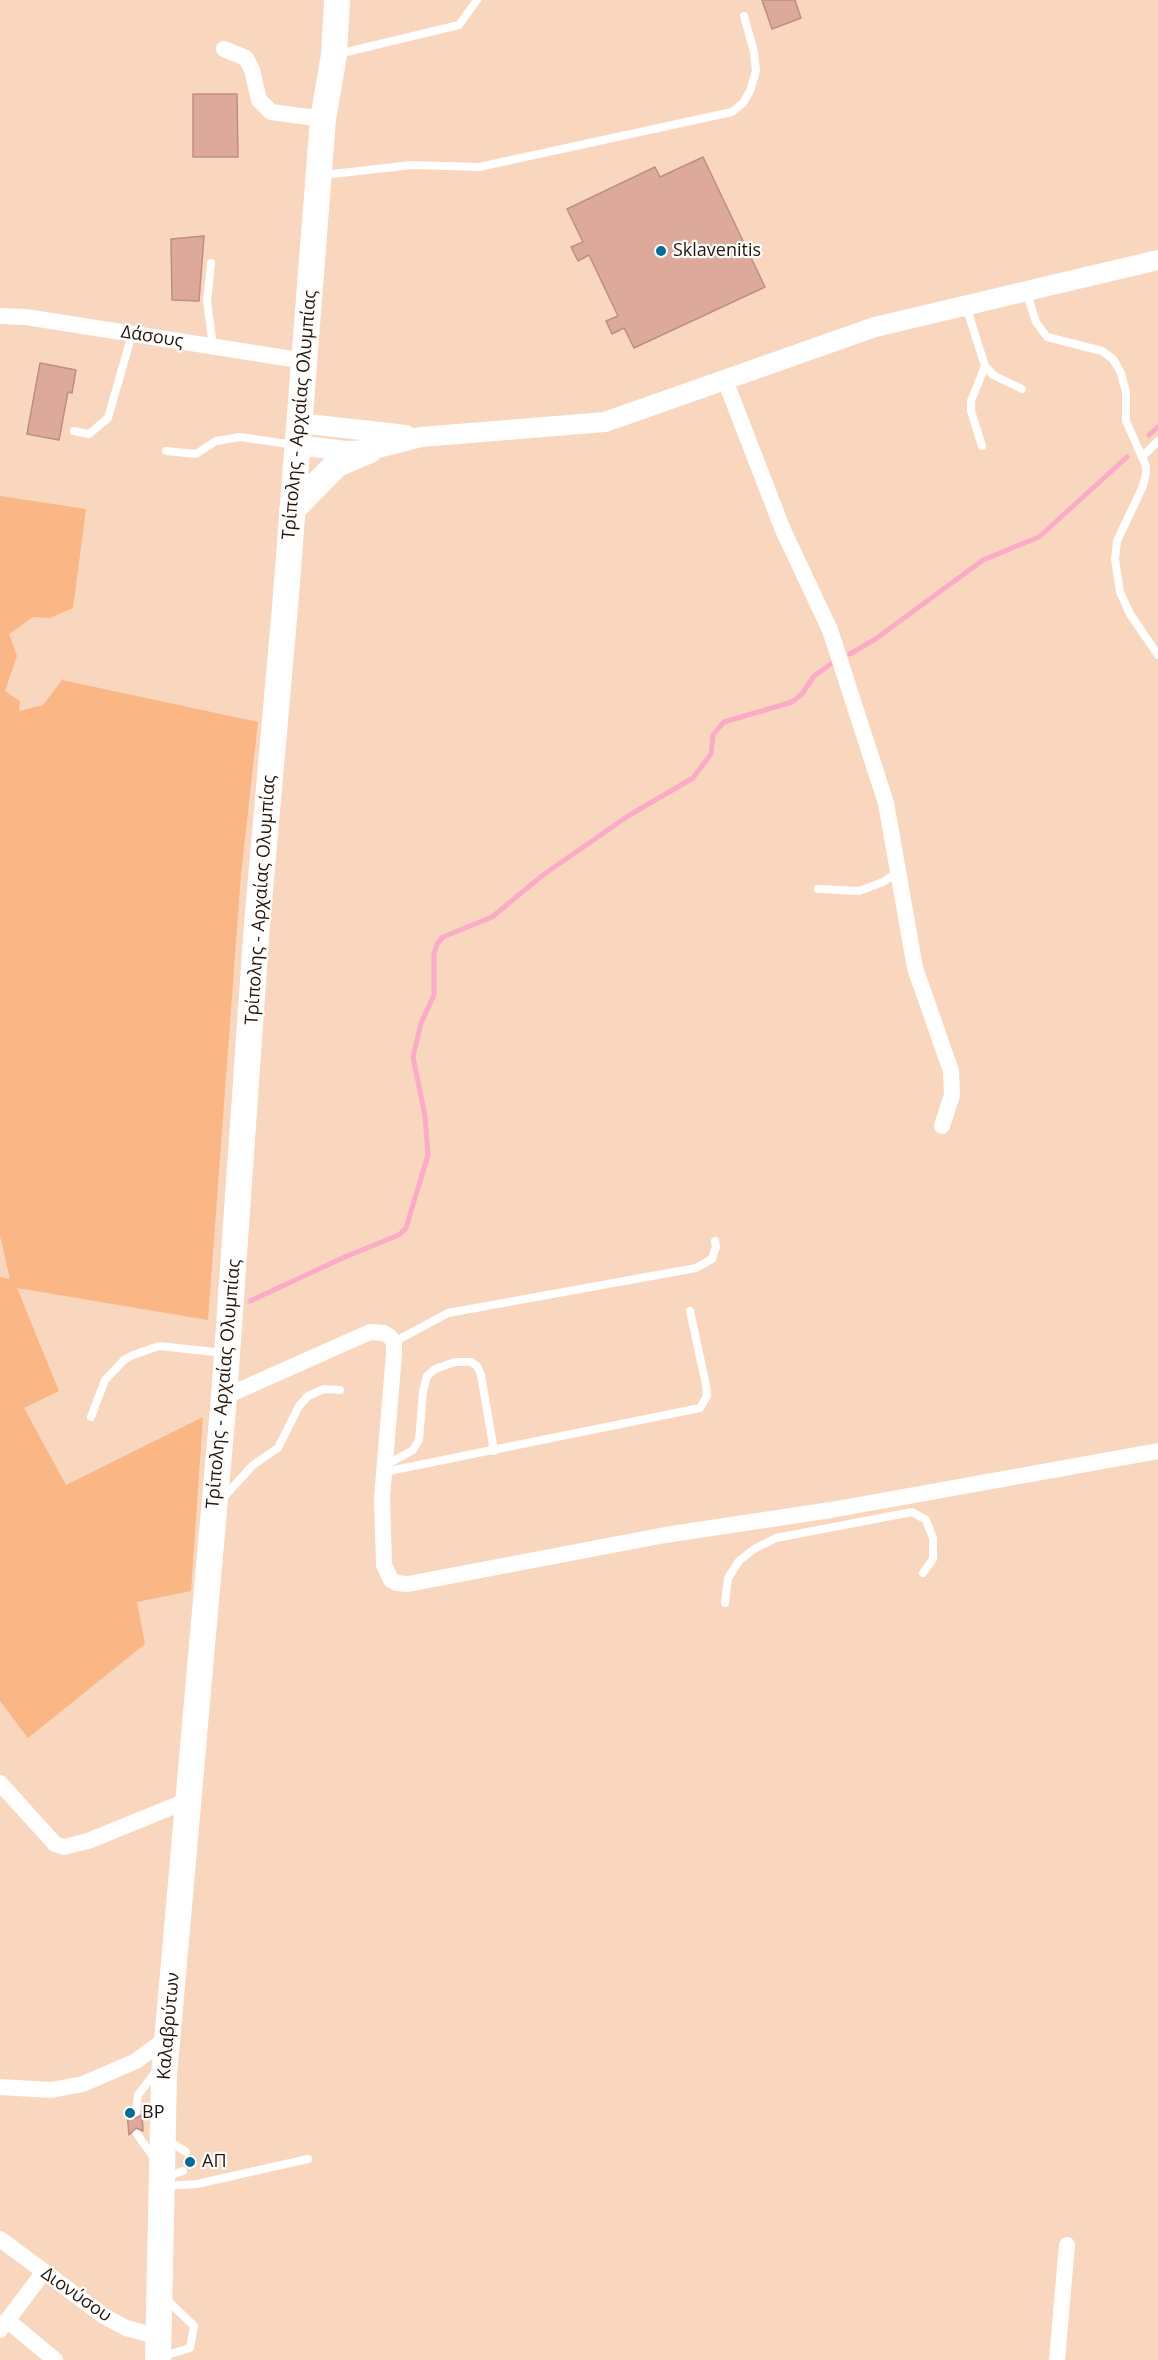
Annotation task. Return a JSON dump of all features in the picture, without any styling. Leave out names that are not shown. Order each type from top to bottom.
[{"type":"main road","name":"Τρίπολης - Αρχαίας Ολυμπίας","points":[[189,1800],[224,1397],[257,924],[323,119],[334,55],[337,0]]},
{"type":"main road","points":[[292,510],[337,464],[370,450]]},
{"type":"main road","name":"Καλαβρύτων","points":[[158,2352],[166,2176],[150,2135],[166,2049],[189,1800]]},
{"type":"street","points":[[224,49],[246,58],[252,69],[259,100],[272,112],[323,119]]},
{"type":"street","points":[[298,434],[421,437],[605,422],[875,327],[1158,260]]},
{"type":"street","name":"Δάσους","points":[[0,316],[26,317],[304,361]]},
{"type":"street","points":[[725,380],[783,530],[830,630],[886,803],[915,968],[951,1071],[952,1095],[942,1126]]},
{"type":"street","points":[[298,434],[346,451],[370,450],[421,437]]},
{"type":"street","points":[[224,1397],[370,1332],[384,1333],[394,1341],[382,1498],[384,1565],[386,1573],[397,1583],[408,1584],[665,1535],[879,1509],[1158,1451]]},
{"type":"street","points":[[0,1783],[55,1844],[64,1847],[88,1841],[189,1800]]},
{"type":"street","points":[[0,2087],[51,2090],[83,2084],[166,2049]]},
{"type":"street","name":"Διονύσου","points":[[0,2239],[43,2273],[158,2352]]},
{"type":"street","points":[[1057,2360],[1067,2245]]},
{"type":"street","points":[[43,2273],[4,2325],[55,2360]]},
{"type":"lane","points":[[334,55],[459,25],[477,0]]},
{"type":"lane","points":[[319,176],[389,166],[479,166],[732,112],[743,103],[750,91],[756,71],[754,52],[744,16]]},
{"type":"lane","points":[[211,263],[207,301],[213,346]]},
{"type":"lane","points":[[1026,291],[1036,322],[1047,337],[1102,351],[1113,359],[1121,373],[1126,392],[1126,421],[1146,466],[1143,486],[1117,541],[1115,559],[1120,592],[1130,614],[1158,655]]},
{"type":"lane","points":[[966,305],[985,366],[993,375],[1022,388]]},
{"type":"lane","points":[[74,431],[89,434],[95,432],[108,418],[132,334]]},
{"type":"lane","points":[[982,446],[971,411],[971,401],[985,366]]},
{"type":"lane","points":[[166,451],[196,454],[216,441],[240,437],[298,434]]},
{"type":"lane","points":[[1142,457],[1158,441]]},
{"type":"lane","points":[[818,889],[859,891],[883,882],[898,872]]},
{"type":"lane","points":[[394,1341],[448,1312],[696,1268],[712,1259],[716,1247],[715,1241]]},
{"type":"lane","points":[[384,1467],[494,1451],[700,1407],[707,1396],[706,1385],[690,1311]]},
{"type":"lane","points":[[92,1417],[105,1380],[124,1360],[134,1355],[159,1346],[227,1353]]},
{"type":"lane","points":[[384,1467],[413,1450],[418,1440],[423,1391],[428,1376],[435,1369],[455,1362],[471,1362],[477,1366],[485,1389],[494,1451]]},
{"type":"lane","points":[[214,1508],[253,1465],[278,1448],[299,1406],[308,1396],[324,1389],[340,1390]]},
{"type":"lane","points":[[725,1603],[728,1578],[740,1561],[754,1548],[776,1538],[879,1509],[912,1512],[926,1520],[933,1538],[934,1552],[930,1565],[923,1573]]},
{"type":"lane","points":[[136,2112],[138,2095],[166,2049]]},
{"type":"lane","points":[[150,2135],[186,2152]]},
{"type":"lane","points":[[166,2176],[197,2184],[308,2159]]},
{"type":"lane","points":[[158,2352],[190,2348],[194,2326],[159,2293]]},
{"type":"shaded area","points":[[0,496],[86,509],[73,608],[50,618],[33,617],[9,634],[17,656],[5,691],[20,701],[19,711],[43,705],[62,680],[258,722],[241,874],[208,1320],[17,1288],[59,1391],[24,1408],[66,1485],[203,1417],[191,1591],[137,1602],[145,1644],[28,1738],[0,1701],[0,1277],[10,1279],[0,1236]]},
{"type":"building","points":[[762,0],[795,0],[801,18],[772,29]]},
{"type":"building","points":[[193,94],[237,94],[238,157],[193,157]]},
{"type":"building","name":"Sklavenitis","points":[[703,157],[765,287],[634,348],[624,328],[612,334],[606,321],[618,316],[589,255],[578,261],[571,247],[583,242],[567,209],[655,167],[660,177]]},
{"type":"building","points":[[204,236],[199,301],[172,300],[171,239]]},
{"type":"building","points":[[40,363],[76,370],[72,393],[68,392],[59,440],[27,434]]},
{"type":"building","points":[[127,2113],[136,2118],[142,2115],[143,2131],[136,2128],[129,2135]]},
{"type":"waterway","points":[[1149,435],[1158,427]]},
{"type":"waterway","points":[[850,654],[874,640],[983,560],[1039,537],[1127,457]]},
{"type":"waterway","points":[[250,1301],[347,1256],[399,1235],[406,1228],[428,1155],[425,1116],[413,1057],[421,1023],[434,995],[434,954],[437,944],[443,937],[492,917],[543,875],[628,816],[693,778],[711,754],[713,735],[724,722],[792,702],[802,694],[814,676],[835,661]]},
{"type":"place","name":"Sklavenitis","points":[[661,251]]},
{"type":"place","name":"BP","points":[[130,2113]]},
{"type":"place","name":"ΑΠ","points":[[190,2162]]}]
